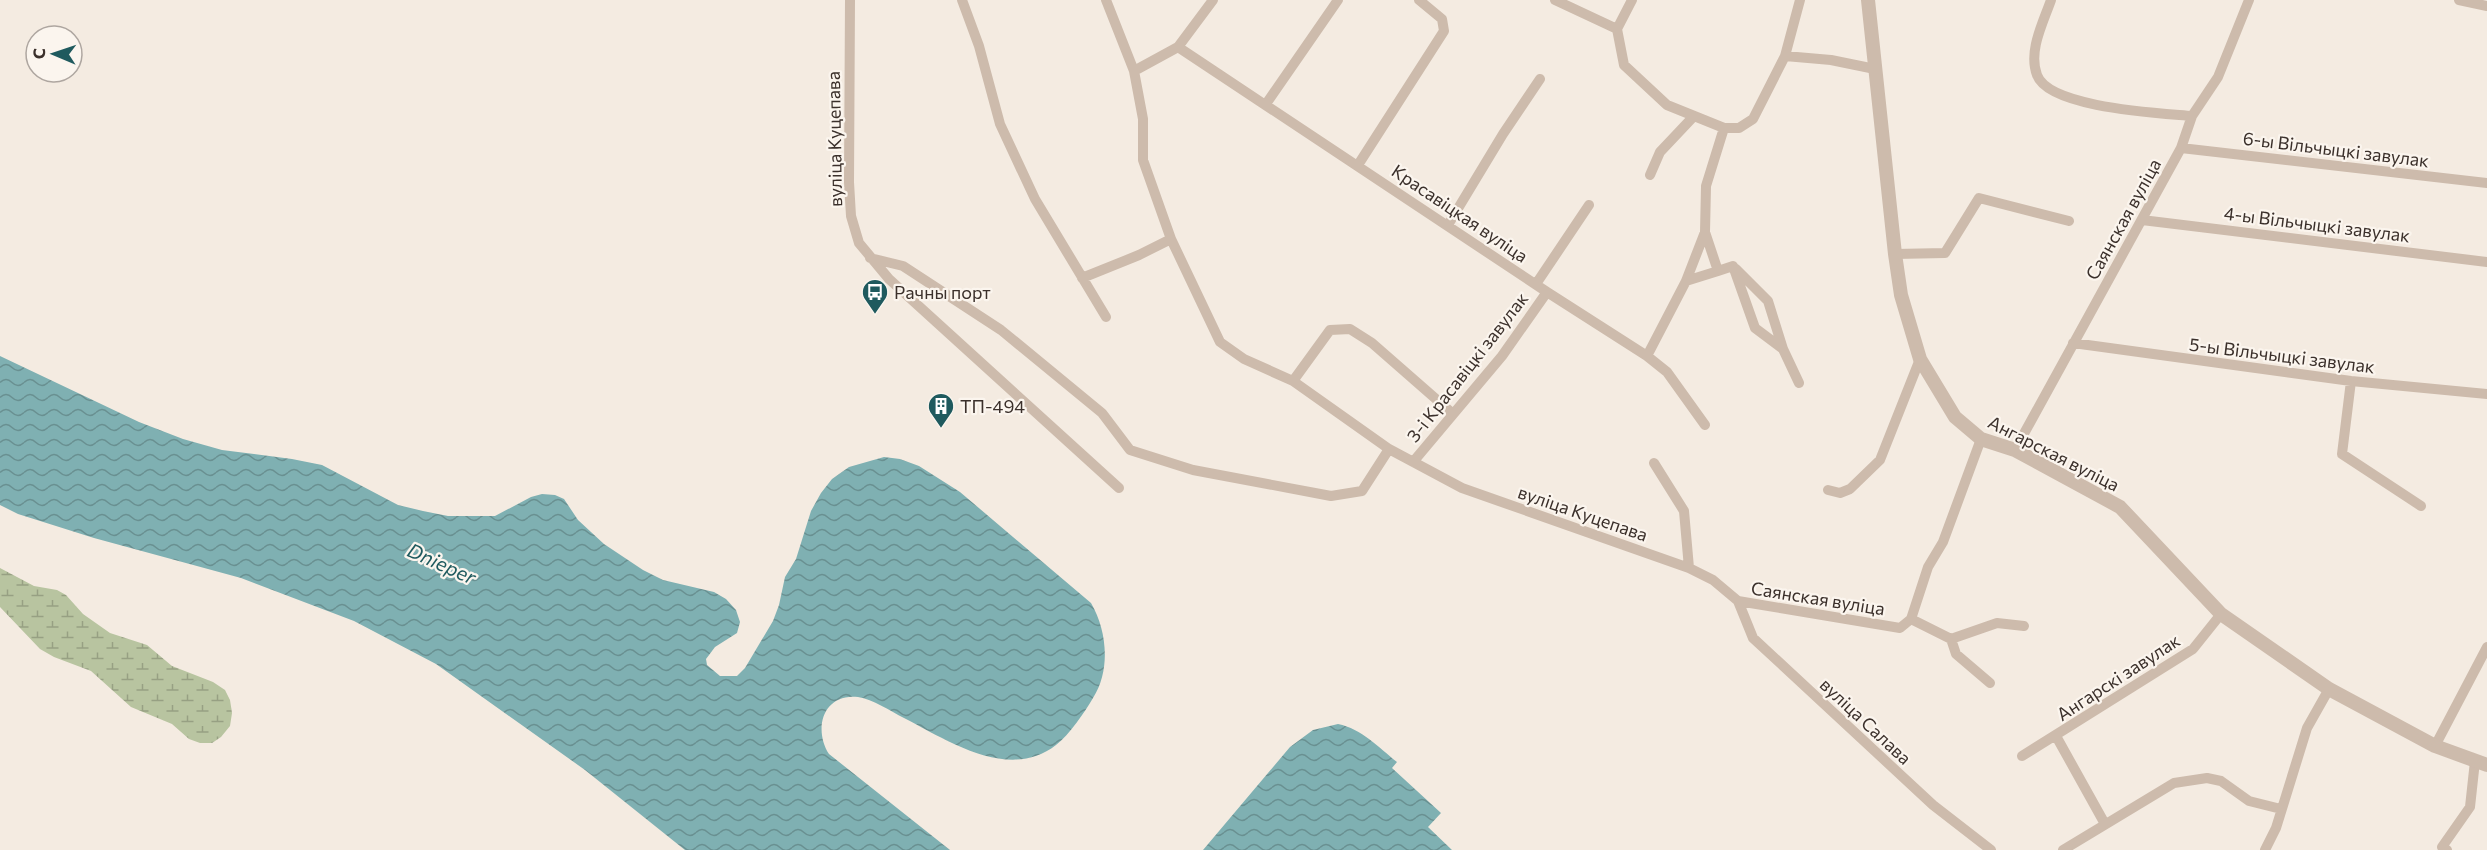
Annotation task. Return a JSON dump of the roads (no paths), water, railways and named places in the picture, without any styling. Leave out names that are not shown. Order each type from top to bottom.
[{"type":"street","name":"вуліца Куцепава","points":[[850,0],[850,200],[855,233],[859,243],[889,279],[1119,488]]},
{"type":"street","points":[[962,0],[979,46],[1000,124],[1035,199],[1106,317]]},
{"type":"street","name":"вуліца Куцепава","points":[[1107,0],[1134,71],[1143,119],[1143,160],[1171,239],[1220,342],[1244,359],[1293,381],[1389,449],[1462,488],[1689,568],[1713,580],[1738,601]]},
{"type":"street","points":[[1134,71],[1178,47],[1213,0]]},
{"type":"street","points":[[1266,104],[1338,0]]},
{"type":"street","points":[[1358,165],[1444,31],[1442,19],[1419,0]]},
{"type":"street","points":[[1555,0],[1617,29]]},
{"type":"street","points":[[1632,0],[1617,29],[1624,65],[1667,105],[1724,128],[1739,128],[1754,119],[1785,56],[1800,0]]},
{"type":"street","name":"Ангарская вуліца","points":[[1868,0],[1901,295],[1920,359],[1955,417],[1981,439],[2015,450],[2120,507],[2221,614],[2330,689],[2435,746],[2481,763]]},
{"type":"street","points":[[2051,0],[2034,55],[2037,75],[2049,90],[2111,108],[2192,116]]},
{"type":"street","name":"Саянская вуліца","points":[[2015,450],[2181,148],[2192,116],[2218,77],[2249,0]]},
{"type":"street","points":[[2459,0],[2487,6]]},
{"type":"street","name":"Красавіцкая вуліца","points":[[1178,47],[1647,356],[1667,372],[1705,425]]},
{"type":"street","points":[[1785,56],[1831,60],[1875,69]]},
{"type":"street","points":[[1448,225],[1503,134],[1540,79]]},
{"type":"street","points":[[1650,175],[1660,152],[1694,116]]},
{"type":"street","points":[[1718,271],[1705,232],[1706,186],[1724,128]]},
{"type":"street","name":"6-ы Вільчыцкі завулак","points":[[2181,148],[2487,183]]},
{"type":"street","points":[[1895,254],[1945,253],[1979,198],[2069,220]]},
{"type":"street","name":"3-і Красавіцкі завулак","points":[[1536,284],[1589,205]]},
{"type":"street","name":"4-ы Вільчыцкі завулак","points":[[2142,220],[2487,262]]},
{"type":"street","points":[[1647,356],[1686,281],[1705,232]]},
{"type":"street","points":[[1082,278],[1139,255],[1171,239]]},
{"type":"street","points":[[870,258],[903,266],[1001,330],[1102,413],[1130,450],[1193,470],[1331,496],[1362,491],[1389,449]]},
{"type":"street","points":[[1686,281],[1733,266]]},
{"type":"street","points":[[1733,266],[1755,328],[1783,349]]},
{"type":"street","points":[[1733,266],[1768,301],[1783,349],[1798,383]]},
{"type":"street","name":"3-і Красавіцкі завулак","points":[[1413,462],[1502,356],[1547,292]]},
{"type":"street","points":[[1293,381],[1330,330],[1350,329],[1372,343],[1452,413]]},
{"type":"street","name":"5-ы Вільчыцкі завулак","points":[[2073,343],[2351,381],[2487,394]]},
{"type":"street","points":[[1828,489],[1840,493],[1850,489],[1880,460],[1920,359]]},
{"type":"street","points":[[2351,381],[2342,454],[2421,506]]},
{"type":"street","points":[[1981,439],[1943,542],[1928,567],[1911,619],[1951,639],[1956,654],[1990,684]]},
{"type":"street","points":[[1654,463],[1684,511],[1689,568]]},
{"type":"street","name":"Саянская вуліца","points":[[1738,601],[1900,628],[1911,619]]},
{"type":"street","name":"вуліца Салава","points":[[1738,601],[1753,638],[1933,805],[1991,850]]},
{"type":"street","name":"Ангарскі завулак","points":[[2022,756],[2193,649],[2221,614]]},
{"type":"street","points":[[1951,639],[1997,622],[2024,626]]},
{"type":"street","points":[[2435,746],[2487,647]]},
{"type":"street","points":[[2265,850],[2276,828],[2307,728],[2330,689]]},
{"type":"street","points":[[2056,736],[2105,824]]},
{"type":"street","points":[[2442,849],[2470,807],[2481,763]]},
{"type":"street","points":[[2063,850],[2175,783],[2193,779],[2207,778],[2221,781],[2249,801],[2281,809]]},
{"type":"water","name":"Dnieper","points":[[0,356],[139,422],[183,439],[222,450],[322,465],[398,505],[448,516],[495,516],[531,497],[542,494],[555,495],[564,499],[578,520],[604,544],[643,570],[663,580],[714,592],[726,599],[736,610],[740,622],[737,633],[715,647],[706,659],[707,665],[720,676],[737,676],[745,668],[773,621],[785,577],[796,559],[811,511],[832,479],[849,467],[884,457],[900,459],[919,466],[960,492],[1091,603],[1101,625],[1105,650],[1103,675],[1089,704],[1056,745],[1038,755],[1018,759],[999,759],[978,754],[939,737],[864,698],[846,697],[829,707],[824,715],[822,734],[829,754],[950,850],[685,850],[585,770],[436,664],[354,621],[241,578],[94,538],[18,514],[0,505]]},
{"type":"water","points":[[1338,724],[1362,734],[1397,762],[1392,768],[1441,813],[1428,827],[1452,850],[1203,850],[1290,747],[1313,730]]},
{"type":"place","name":"Рачны порт","points":[[875,315]]},
{"type":"place","name":"ТП-494","points":[[941,429]]}]
